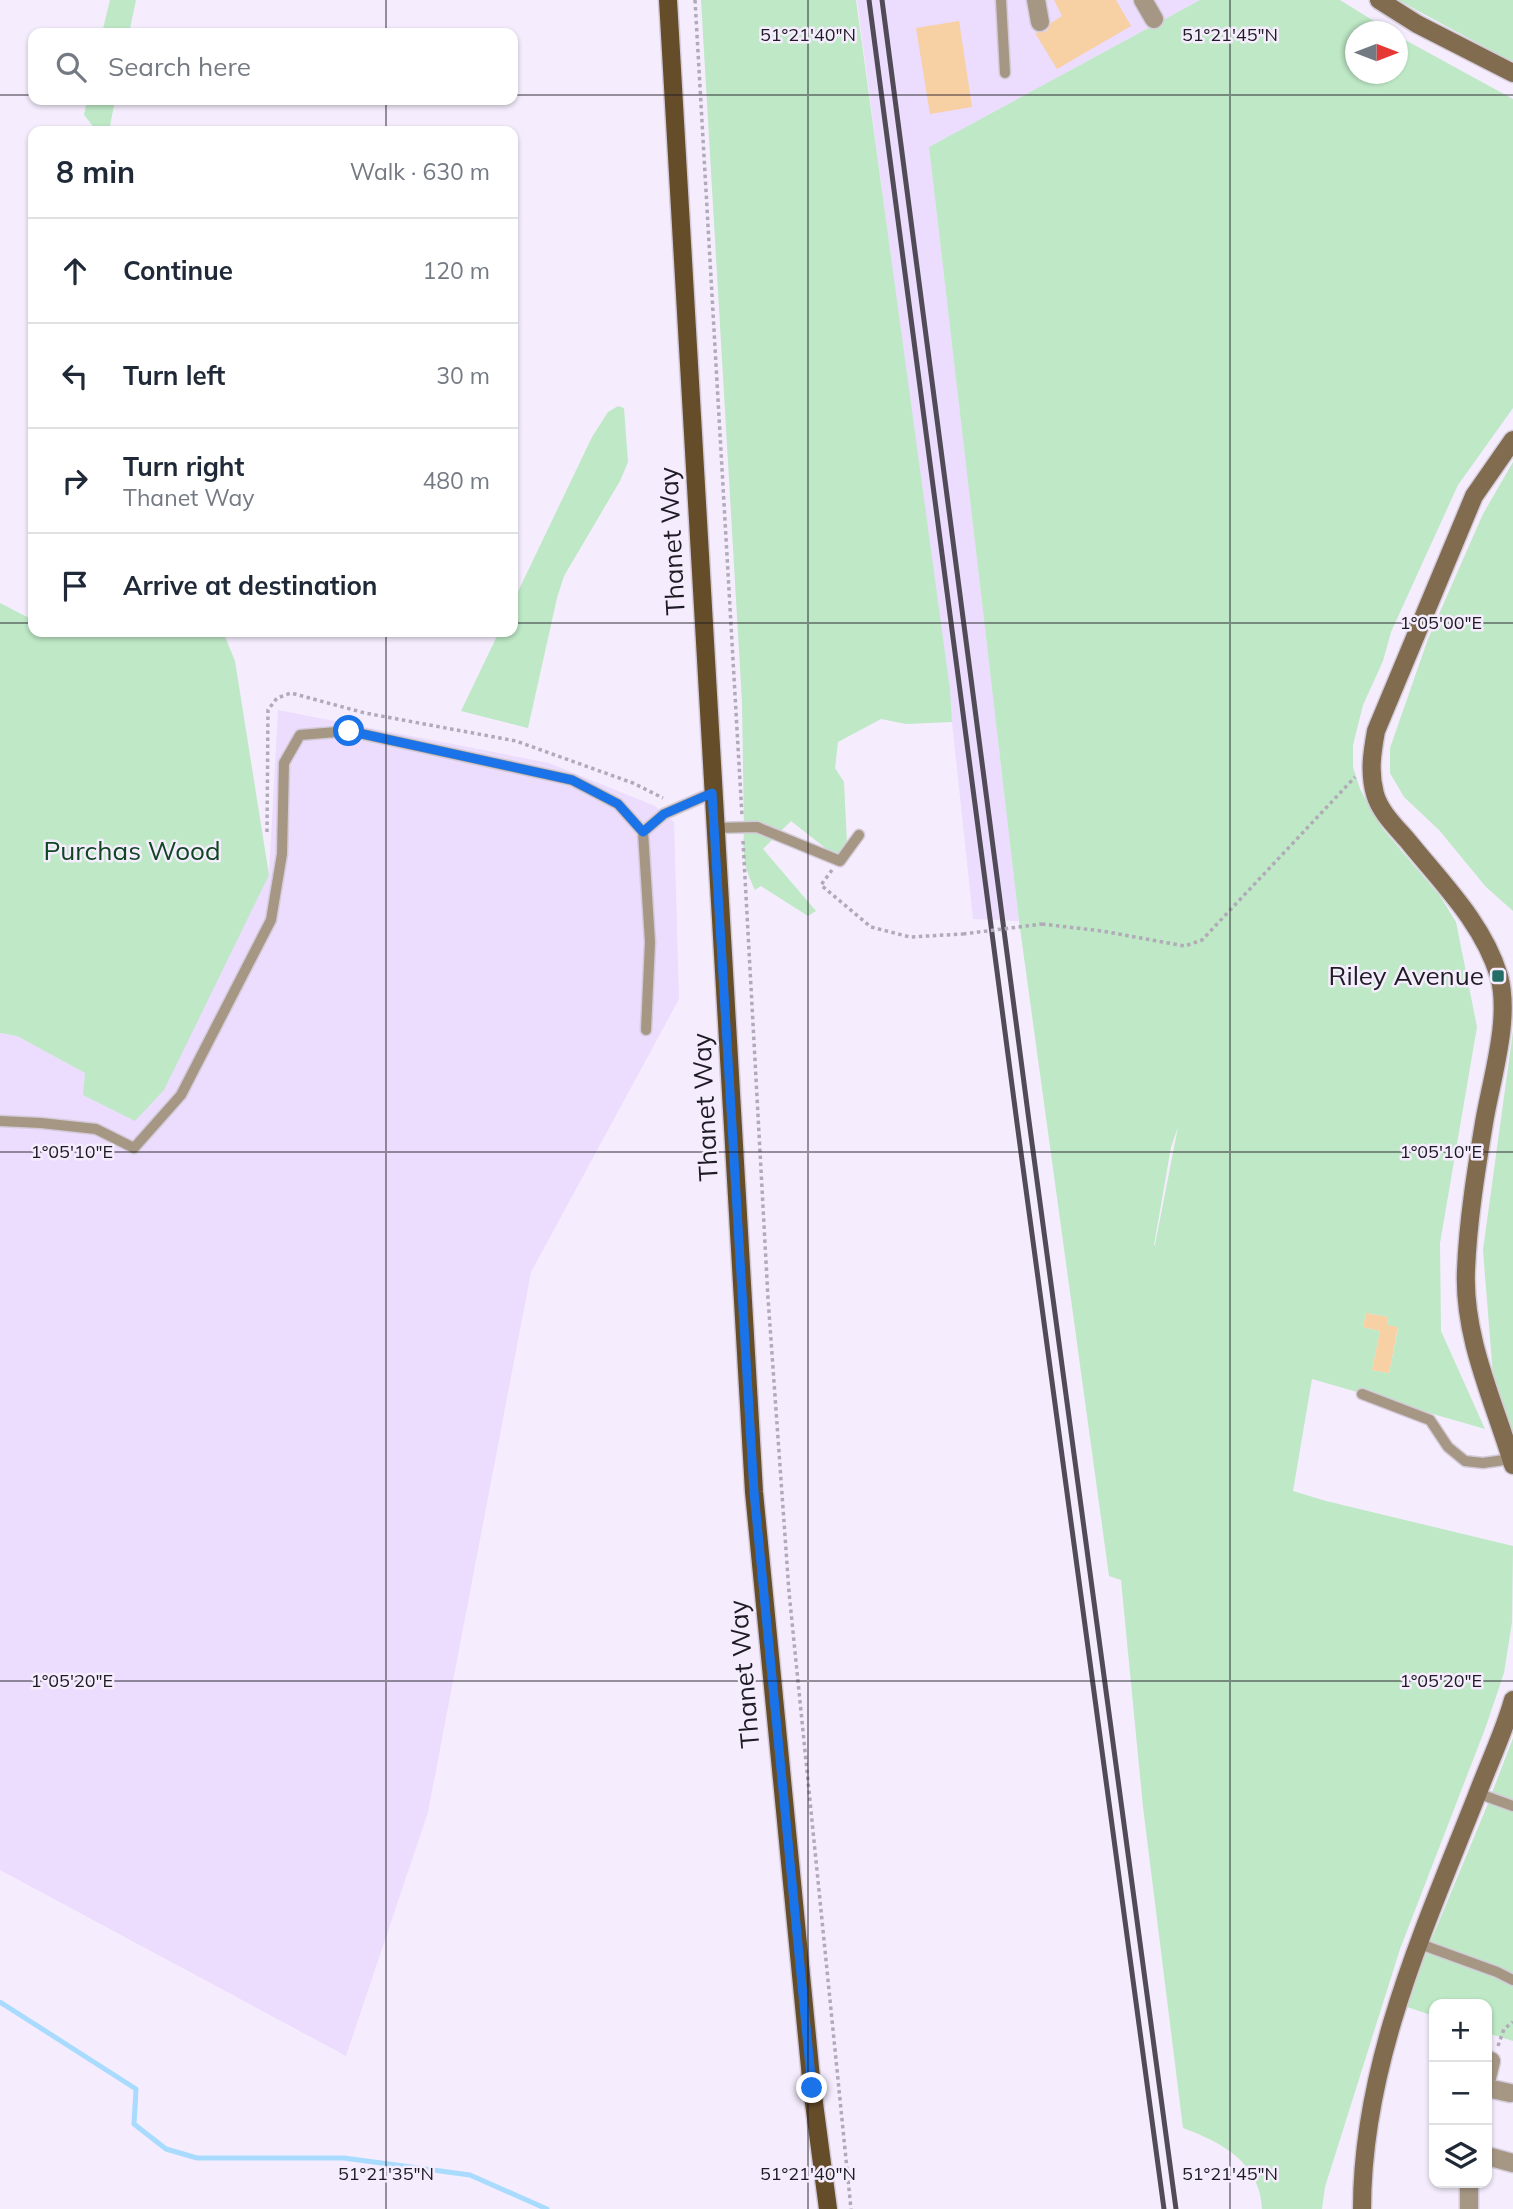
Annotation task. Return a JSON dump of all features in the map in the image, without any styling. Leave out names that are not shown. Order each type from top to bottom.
[{"type":"main road","name":"Thanet Way","points":[[668,0],[754,1492],[812,2088],[828,2209]]},
{"type":"main road","points":[[1379,0],[1417,24],[1513,72]]},
{"type":"main road","points":[[1512,1462],[1479,1361],[1467,1303],[1465,1272],[1484,1123],[1500,1038],[1500,979],[1487,943],[1465,910],[1387,816],[1376,797],[1370,763],[1376,731],[1474,496],[1513,439]]},
{"type":"main road","points":[[1362,2209],[1362,2176],[1370,2110],[1395,2014],[1513,1700]]},
{"type":"street","points":[[1036,0],[1040,22]]},
{"type":"street","points":[[1143,0],[1154,19]]},
{"type":"street","points":[[1492,2089],[1510,2094]]},
{"type":"street","points":[[1492,2157],[1513,2163]]},
{"type":"street","points":[[1469,2188],[1469,2209]]},
{"type":"lane","points":[[1001,0],[1005,74]]},
{"type":"lane","points":[[0,1121],[96,1129],[134,1147],[181,1095],[271,920],[282,853],[284,763],[300,735],[349,731],[572,780],[618,804],[643,832],[650,942],[646,1030]]},
{"type":"lane","points":[[643,832],[664,814],[712,793]]},
{"type":"lane","points":[[714,828],[757,827],[840,860],[859,835]]},
{"type":"lane","points":[[1362,1394],[1430,1420],[1448,1447],[1465,1461],[1512,1462]]},
{"type":"lane","points":[[1477,1793],[1513,1806]]},
{"type":"lane","points":[[1420,1944],[1513,1980]]},
{"type":"path","points":[[695,0],[768,1298],[789,1592],[851,2209]]},
{"type":"path","points":[[840,860],[821,886],[871,927],[910,937],[963,934],[1042,924],[1102,931],[1185,946],[1202,940],[1370,763]]},
{"type":"path","points":[[1492,2062],[1504,2029],[1513,2022]]},
{"type":"shaded area","points":[[857,0],[1200,0],[929,147],[1019,921],[973,919],[952,722]]},
{"type":"shaded area","points":[[278,710],[549,763],[655,806],[674,822],[679,999],[531,1272],[428,1812],[346,2056],[0,1870],[0,1033],[17,1036],[85,1073],[269,875]]},
{"type":"green space","points":[[110,0],[136,0],[130,28],[103,28]]},
{"type":"green space","points":[[701,0],[856,0],[950,690],[952,722],[906,724],[881,719],[838,742],[835,768],[844,782],[847,844],[840,856],[833,854],[791,821],[763,849],[816,911],[808,916],[761,886],[755,890],[744,855],[742,702]]},
{"type":"green space","points":[[1200,0],[1340,0],[1374,21],[1345,21],[1345,84],[1408,84],[1408,41],[1513,99],[1513,408],[1458,485],[1391,632],[1383,661],[1363,705],[1353,745],[1353,767],[1367,802],[1383,829],[1440,896],[1456,922],[1477,1027],[1440,1243],[1441,1331],[1485,1429],[1312,1379],[1293,1491],[1513,1546],[1512,1622],[1504,1673],[1400,1949],[1325,2187],[1322,2209],[1262,2209],[1260,2193],[1246,2166],[1224,2147],[1183,2128],[1143,1807],[1121,1580],[1109,1576],[1019,921],[929,147]],"holes":[[[1178,1127],[1155,1245],[1171,1147]],[[1366,1313],[1388,1317],[1387,1325],[1398,1328],[1389,1373],[1372,1370],[1380,1331],[1363,1327]]]},
{"type":"green space","points":[[1398,0],[1513,0],[1513,61],[1505,58]]},
{"type":"green space","points":[[86,105],[114,105],[110,126],[93,126],[84,115]]},
{"type":"green space","points":[[618,406],[624,408],[628,462],[620,481],[564,576],[528,728],[461,711],[497,637],[518,637],[518,592],[592,437],[608,412]]},
{"type":"green space","points":[[1513,462],[1513,911],[1486,887],[1439,830],[1404,797],[1390,773],[1390,748],[1428,639],[1483,514]]},
{"type":"green space","name":"Purchas Wood","points":[[0,603],[28,617],[28,637],[225,637],[235,661],[269,875],[164,1090],[135,1121],[83,1095],[85,1073],[17,1036],[0,1033]]},
{"type":"green space","points":[[1513,1031],[1513,1436],[1493,1376],[1483,1250]]},
{"type":"green space","points":[[1513,1738],[1513,2041],[1492,2035],[1492,1999],[1429,1999],[1429,2014],[1407,2007],[1410,1991]]},
{"type":"building","points":[[1054,0],[1116,0],[1131,26],[1057,69],[1035,33],[1047,31],[1051,23],[1062,16]]},
{"type":"building","points":[[959,21],[972,107],[930,114],[916,28]]},
{"type":"building","points":[[1366,1313],[1388,1317],[1387,1325],[1398,1327],[1389,1373],[1372,1370],[1380,1331],[1363,1327]]},
{"type":"waterway","points":[[0,2002],[136,2089],[134,2124],[166,2149],[197,2158],[344,2158],[470,2175],[547,2209]]},
{"type":"railway","points":[[869,0],[1164,2209]]},
{"type":"railway","points":[[882,0],[1029,1121],[1176,2209]]},
{"type":"place","name":"Riley Avenue","points":[[1498,976]]},
{"type":"route","points":[[349,731],[572,780],[618,804],[643,832],[664,814],[712,793],[754,1492],[812,2088]]}]
